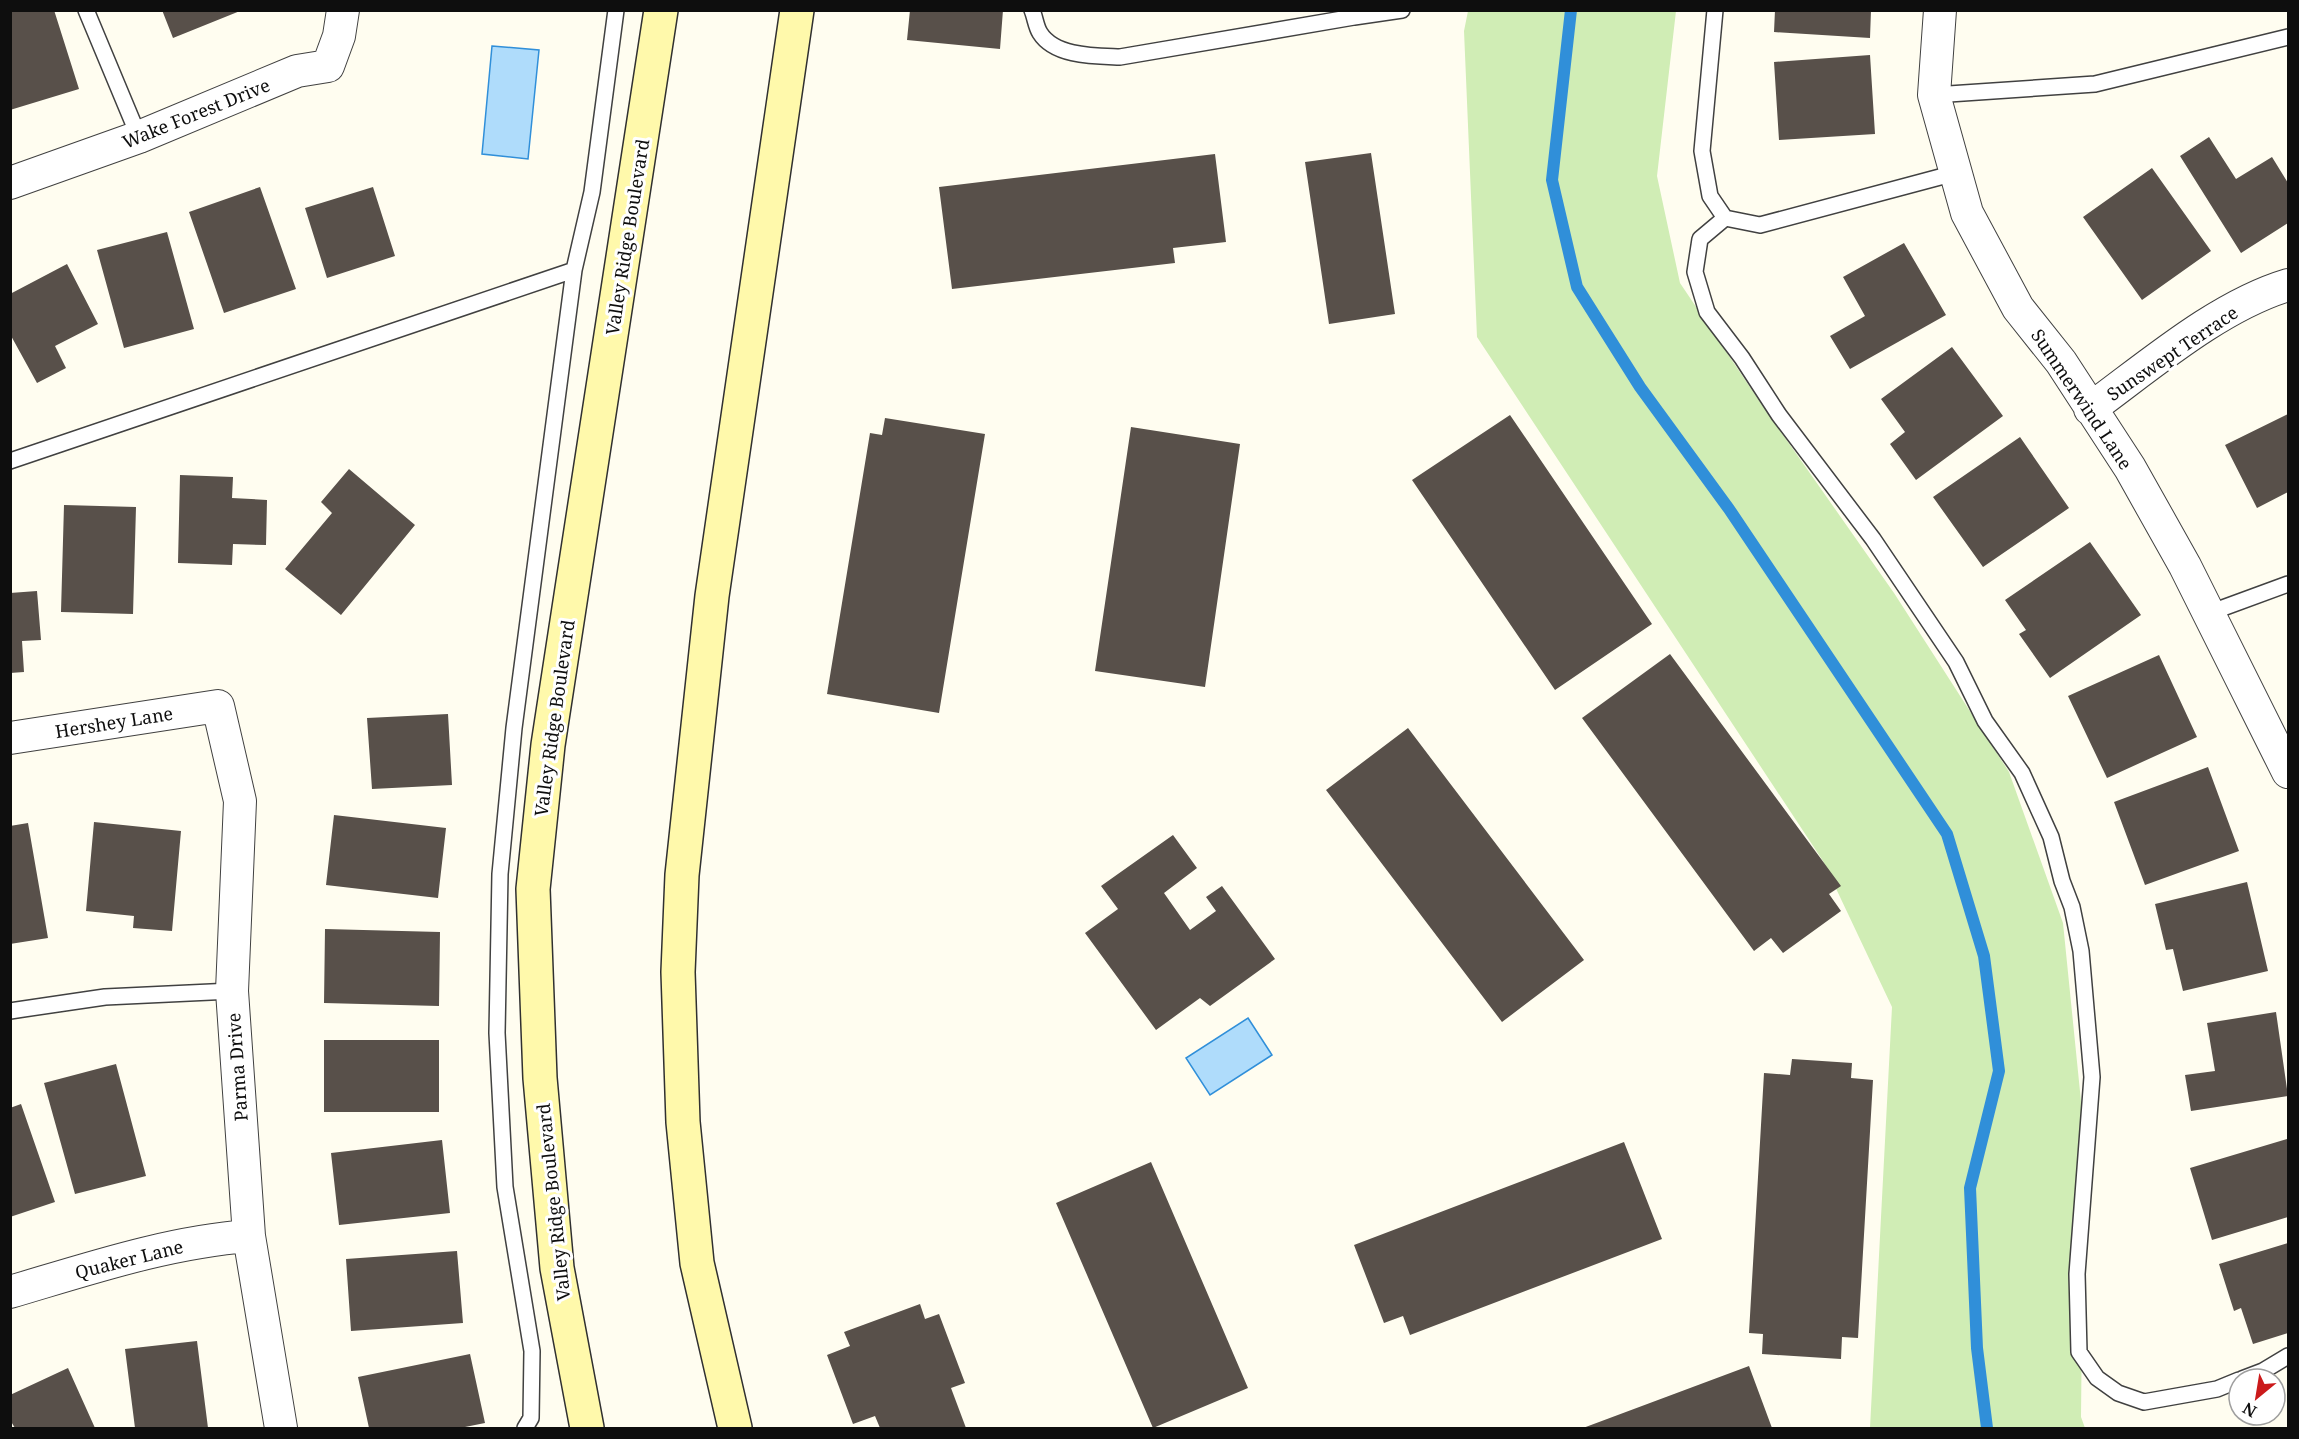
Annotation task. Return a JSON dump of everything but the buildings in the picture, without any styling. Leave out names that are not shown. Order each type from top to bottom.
[{"type":"main road","name":"Valley Ridge Boulevard","points":[[587,1428],[556,1268],[540,1078],[533,890],[548,745],[661,10]]},
{"type":"main road","points":[[735,1428],[698,1263],[683,1122],[678,972],[682,874],[712,596],[797,10]]},
{"type":"street","name":"Wake Forest Drive","points":[[10,183],[139,137],[297,71],[328,66],[339,36],[344,10]]},
{"type":"street","name":"Summerwind Lane","points":[[1941,10],[1934,95],[1968,213],[2018,308],[2061,362],[2130,468],[2209,613],[2289,772]]},
{"type":"street","name":"Sunswept Terrace","points":[[2090,409],[2186,339],[2235,309],[2289,285]]},
{"type":"street","name":"Hershey Lane","points":[[10,738],[218,706]]},
{"type":"street","name":"Parma Drive","points":[[218,706],[240,801],[232,991],[249,1236],[281,1428]]},
{"type":"street","name":"Quaker Lane","points":[[10,1292],[89,1269],[210,1239],[249,1236]]},
{"type":"lane","points":[[86,10],[139,137]]},
{"type":"lane","points":[[525,1428],[531,1418],[532,1351],[505,1187],[496,1033],[500,874],[514,728],[574,270],[591,192],[616,10]]},
{"type":"lane","points":[[1032,10],[1041,34],[1060,49],[1086,56],[1120,57],[1354,16],[1402,10]]},
{"type":"lane","points":[[1715,10],[1701,151],[1710,196],[1725,218],[1760,225],[1955,173]]},
{"type":"lane","points":[[1934,95],[2095,84],[2289,37]]},
{"type":"lane","points":[[1725,218],[1700,239],[1695,272],[1707,312],[1742,358],[1779,415],[1873,539],[1956,662],[1985,721],[2022,773],[2051,837],[2062,881],[2072,907],[2081,951],[2091,1065],[2088,1150],[2077,1274],[2079,1352],[2097,1378],[2118,1393],[2144,1402],[2227,1385]]},
{"type":"lane","points":[[10,460],[574,270]]},
{"type":"lane","points":[[2209,613],[2289,584]]},
{"type":"lane","points":[[10,1011],[105,997],[232,991]]},
{"type":"lane","points":[[2270,1367],[2289,1356]]},
{"type":"green space","points":[[1468,11],[1676,11],[1657,176],[1680,283],[1894,593],[2009,772],[2063,923],[2084,1131],[2081,1417],[2085,1428],[1870,1428],[1892,1007],[1823,861],[1477,337],[1464,31]]},
{"type":"water","points":[[492,46],[539,50],[528,159],[482,154]]},
{"type":"water","points":[[1248,1018],[1272,1055],[1210,1095],[1186,1058]]},
{"type":"waterway","points":[[1571,10],[1552,180],[1577,287],[1640,387],[1729,509],[1947,834],[1984,956],[1999,1071],[1970,1188],[1977,1348],[1987,1428]]}]
